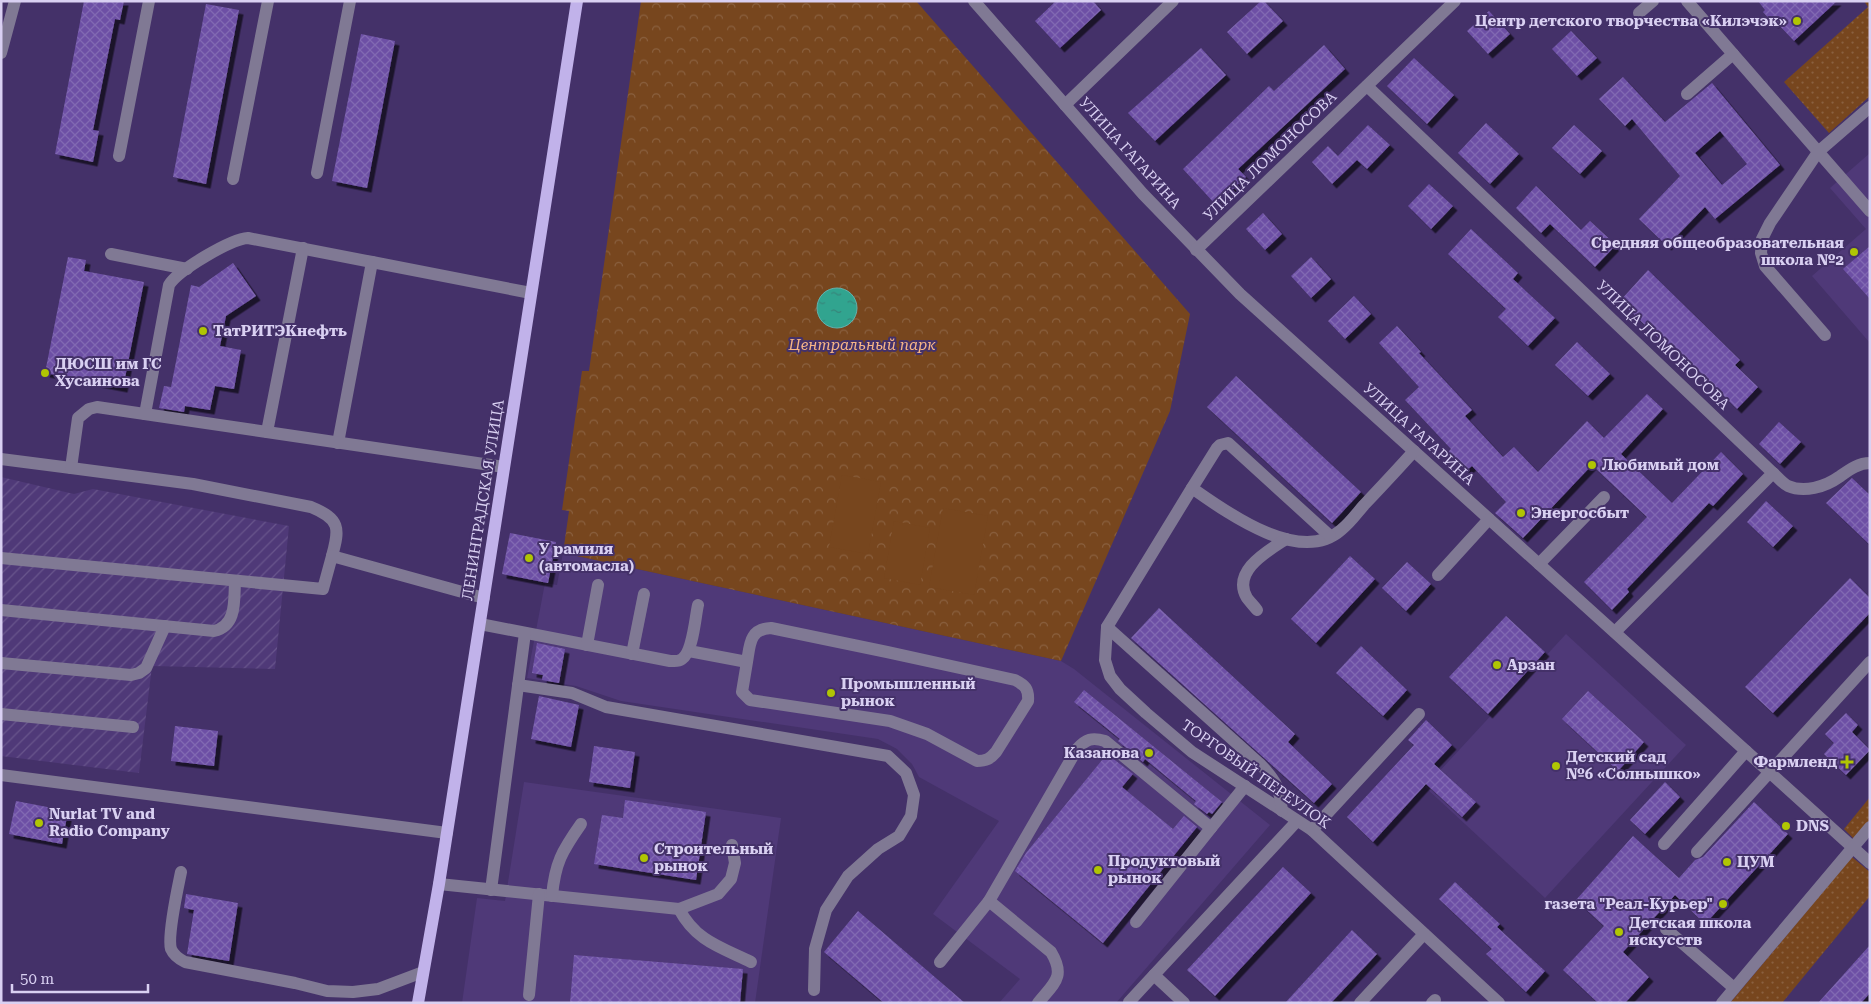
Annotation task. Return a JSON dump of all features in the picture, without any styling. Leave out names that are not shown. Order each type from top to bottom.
[{"type":"main road","name":"ЛЕНИНГРАДСКАЯ УЛИЦА","points":[[418,1003],[439,884],[577,1]]},
{"type":"street","points":[[1,53],[15,1]]},
{"type":"street","points":[[119,156],[149,1]]},
{"type":"street","points":[[233,179],[268,1]]},
{"type":"street","points":[[317,173],[350,1]]},
{"type":"street","name":"УЛИЦА ГАГАРИНА","points":[[974,1],[1144,194],[1240,294],[1870,863]]},
{"type":"street","points":[[1065,105],[1173,1]]},
{"type":"street","name":"УЛИЦА ЛОМОНОСОВА","points":[[1196,250],[1455,1]]},
{"type":"street","points":[[1639,13],[1653,1]]},
{"type":"street","points":[[1687,1],[1870,211]]},
{"type":"street","points":[[1687,94],[1733,54]]},
{"type":"street","name":"УЛИЦА ЛОМОНОСОВА","points":[[1367,86],[1787,485],[1800,489],[1819,487],[1850,468],[1870,462]]},
{"type":"street","points":[[1825,335],[1765,266],[1761,253],[1762,239],[1770,223],[1818,152],[1870,107]]},
{"type":"street","points":[[144,414],[170,285],[177,275],[231,242],[241,238],[303,248],[531,293]]},
{"type":"street","points":[[267,432],[303,248]]},
{"type":"street","points":[[111,254],[187,269]]},
{"type":"street","points":[[338,443],[372,262]]},
{"type":"street","points":[[71,468],[78,418],[83,413],[97,407],[504,467]]},
{"type":"street","name":"ТОРГОВЫЙ ПЕРЕУЛОК","points":[[1330,536],[1228,443],[1220,445],[1107,627],[1104,660],[1110,676],[1120,689],[1146,713],[1192,752],[1312,830],[1499,1003]]},
{"type":"street","points":[[1192,488],[1234,517],[1258,530],[1286,539],[1308,542],[1340,532],[1414,452]]},
{"type":"street","points":[[1,460],[193,484],[311,507],[328,514],[336,526],[337,537],[323,589],[1,558]]},
{"type":"street","points":[[1614,632],[1773,473]]},
{"type":"street","points":[[1539,564],[1604,497]]},
{"type":"street","points":[[1438,575],[1489,519]]},
{"type":"street","points":[[1257,610],[1246,597],[1244,583],[1249,567],[1286,539]]},
{"type":"street","points":[[332,556],[484,598]]},
{"type":"street","points":[[1,610],[214,630],[222,629],[228,625],[232,618],[235,581]]},
{"type":"street","points":[[587,645],[598,585]]},
{"type":"street","points":[[632,654],[644,594]]},
{"type":"street","points":[[480,624],[632,654],[678,661],[684,658],[689,651],[698,605]]},
{"type":"street","points":[[1,663],[131,675],[139,673],[146,668],[165,626]]},
{"type":"street","points":[[1107,627],[1275,780],[1281,793],[1282,811]]},
{"type":"street","points":[[762,628],[771,628],[1015,680],[1024,685],[1028,693],[1028,701],[991,758],[977,761],[927,734],[890,721],[750,700],[742,692],[747,662],[755,632],[762,628]]},
{"type":"street","points":[[491,890],[525,633]]},
{"type":"street","points":[[689,651],[747,662]]},
{"type":"street","points":[[1697,852],[1768,771],[1870,662]]},
{"type":"street","points":[[518,685],[572,693],[606,707],[888,756],[906,773],[914,795],[912,816],[900,836],[878,849],[848,876],[826,910],[815,949],[814,990]]},
{"type":"street","points":[[1,714],[133,727]]},
{"type":"street","points":[[1312,830],[1419,714]]},
{"type":"street","points":[[940,962],[989,901],[1077,749],[1084,741],[1095,738],[1105,742],[1211,828]]},
{"type":"street","points":[[1664,844],[1746,751]]},
{"type":"street","points":[[1,775],[447,833]]},
{"type":"street","points":[[1136,922],[1245,786]]},
{"type":"street","points":[[1129,1002],[1297,821]]},
{"type":"street","points":[[529,995],[545,895],[554,876],[559,857],[581,824]]},
{"type":"street","points":[[1722,1003],[1870,827]]},
{"type":"street","points":[[439,884],[679,909],[718,894],[730,879],[735,863],[732,845]]},
{"type":"street","points":[[181,872],[171,932],[171,948],[176,957],[185,962],[327,991],[353,992],[378,990],[423,972]]},
{"type":"street","points":[[989,901],[1051,952],[1057,962],[1059,972],[1056,980],[1038,1003]]},
{"type":"street","points":[[679,909],[686,923],[710,943],[751,962]]},
{"type":"street","points":[[1666,930],[1734,988]]},
{"type":"street","points":[[1360,1003],[1424,934]]},
{"type":"street","points":[[1154,975],[1184,1003]]},
{"type":"shaded area","name":"Средняя общеобразовательная школа №2","points":[[1870,153],[1870,343],[1812,276],[1866,229],[1830,188]]},
{"type":"shaded area","points":[[1,477],[74,494],[93,489],[289,526],[275,669],[152,666],[139,773],[1,756]]},
{"type":"shaded area","points":[[563,553],[1061,661],[1074,669],[1270,825],[1116,1003],[999,1003],[1020,979],[933,914],[999,821],[919,777],[912,764],[897,749],[878,739],[621,701],[576,686],[527,678],[545,583],[557,585]]},
{"type":"shaded area","name":"Детский сад №6 «Солнышко»","points":[[1566,634],[1686,745],[1545,898],[1425,787]]},
{"type":"shaded area","name":"Строительный рынок","points":[[524,782],[781,818],[755,1003],[462,1003],[477,898],[505,901]]},
{"type":"green space","name":"Центральный парк","points":[[641,1],[916,1],[1190,314],[1170,411],[1061,661],[563,553],[569,511],[562,510],[582,371],[589,371]]},
{"type":"green space","points":[[1864,1],[1870,1],[1870,96],[1829,133],[1784,82],[1868,7]]},
{"type":"green space","points":[[842,475],[881,482],[868,554],[829,547]]},
{"type":"green space","points":[[943,508],[988,516],[974,595],[929,587]]},
{"type":"green space","points":[[894,521],[930,528],[920,585],[884,578]]},
{"type":"green space","points":[[1870,797],[1870,821],[1854,839],[1844,829]]},
{"type":"green space","points":[[1852,857],[1870,872],[1870,896],[1782,1003],[1730,1003]]},
{"type":"water","points":[[841,288],[848,291],[854,297],[857,308],[856,316],[848,325],[841,328],[833,328],[826,325],[818,316],[817,304],[820,297],[829,289]]},
{"type":"building","points":[[84,1],[124,1],[120,20],[115,19],[93,130],[99,131],[93,162],[55,154]]},
{"type":"building","points":[[1056,1],[1093,1],[1101,10],[1060,48],[1035,21]]},
{"type":"building","points":[[1261,1],[1264,1],[1283,21],[1247,54],[1227,32]]},
{"type":"building","name":"Центр детского творчества «Килэчэк»","points":[[1758,1],[1837,1],[1794,41],[1776,22],[1774,24],[1763,12],[1765,10]]},
{"type":"building","points":[[206,4],[239,10],[206,184],[173,177]]},
{"type":"building","points":[[1489,11],[1510,34],[1488,54],[1467,31]]},
{"type":"building","points":[[1571,31],[1597,58],[1577,76],[1552,49]]},
{"type":"building","points":[[361,34],[395,41],[367,188],[332,181]]},
{"type":"building","points":[[1324,45],[1345,69],[1238,169],[1246,177],[1216,205],[1183,169],[1269,86],[1274,91]]},
{"type":"building","points":[[1201,48],[1226,75],[1155,141],[1128,113]]},
{"type":"building","points":[[1414,58],[1454,95],[1427,124],[1387,86]]},
{"type":"building","points":[[1623,77],[1665,122],[1712,83],[1780,165],[1715,219],[1705,207],[1667,246],[1639,219],[1680,176],[1632,119],[1625,126],[1599,99]],"holes":[[[1720,131],[1747,164],[1722,185],[1695,153]]]},
{"type":"building","points":[[1486,123],[1519,154],[1490,184],[1458,153]]},
{"type":"building","points":[[1368,125],[1390,145],[1367,169],[1357,160],[1332,184],[1312,162],[1328,146],[1338,156]]},
{"type":"building","points":[[1574,125],[1602,151],[1580,174],[1552,148]]},
{"type":"building","points":[[1429,184],[1453,206],[1431,229],[1408,206]]},
{"type":"building","points":[[1536,186],[1581,230],[1590,221],[1616,245],[1595,267],[1550,224],[1541,233],[1516,208]]},
{"type":"building","points":[[1263,213],[1282,234],[1265,250],[1246,229]]},
{"type":"building","points":[[1471,229],[1518,273],[1513,279],[1555,318],[1528,346],[1498,317],[1506,309],[1448,254]]},
{"type":"building","points":[[1870,246],[1870,299],[1843,269]]},
{"type":"building","points":[[68,257],[86,260],[84,271],[144,282],[123,388],[45,373]]},
{"type":"building","points":[[1311,257],[1331,279],[1311,298],[1291,276]]},
{"type":"building","name":"ТатРИТЭКнефть","points":[[233,263],[256,296],[226,316],[220,346],[241,350],[234,389],[215,386],[210,410],[185,406],[184,412],[159,408],[164,386],[171,387],[191,285],[199,287]]},
{"type":"building","points":[[1648,270],[1740,360],[1735,365],[1758,387],[1737,409],[1674,346],[1670,349],[1620,301]]},
{"type":"building","points":[[1354,296],[1371,314],[1345,339],[1328,321]]},
{"type":"building","points":[[1397,326],[1421,352],[1419,353],[1472,410],[1465,416],[1503,457],[1514,447],[1538,472],[1587,421],[1604,438],[1647,394],[1663,409],[1621,454],[1672,503],[1721,452],[1743,474],[1713,506],[1709,503],[1627,589],[1629,592],[1612,610],[1584,582],[1647,517],[1592,465],[1523,538],[1495,513],[1506,502],[1472,466],[1466,471],[1448,452],[1451,449],[1405,400],[1419,387],[1379,343]]},
{"type":"building","points":[[1577,342],[1610,374],[1588,396],[1555,365]]},
{"type":"building","points":[[1236,376],[1361,492],[1332,523],[1207,407]]},
{"type":"building","points":[[1779,422],[1801,442],[1780,464],[1759,444]]},
{"type":"building","points":[[1852,478],[1870,495],[1870,545],[1826,503]]},
{"type":"building","points":[[1766,501],[1793,526],[1773,547],[1747,522]]},
{"type":"building","name":"У рамиля (автомасла)","points":[[510,533],[556,542],[548,583],[502,574]]},
{"type":"building","points":[[1350,556],[1375,579],[1316,643],[1291,619]]},
{"type":"building","points":[[1407,562],[1431,584],[1406,611],[1382,588]]},
{"type":"building","points":[[1850,578],[1870,598],[1870,613],[1773,713],[1745,687]]},
{"type":"building","points":[[1159,608],[1295,734],[1288,742],[1332,784],[1314,803],[1131,638]]},
{"type":"building","name":"Арзан","points":[[1506,616],[1545,652],[1488,714],[1449,677]]},
{"type":"building","points":[[537,643],[565,649],[559,683],[542,680],[543,675],[532,673]]},
{"type":"building","points":[[1361,646],[1407,690],[1383,716],[1336,673]]},
{"type":"building","name":"Казанова","points":[[1084,690],[1222,802],[1212,814],[1209,812],[1207,814],[1194,804],[1196,801],[1145,759],[1143,762],[1118,741],[1120,739],[1074,702]]},
{"type":"building","points":[[1588,691],[1644,742],[1618,771],[1562,719]]},
{"type":"building","points":[[539,696],[579,705],[571,747],[531,739]]},
{"type":"building","points":[[1846,713],[1858,725],[1852,732],[1870,750],[1846,775],[1824,754],[1834,743],[1825,734]]},
{"type":"building","points":[[1426,720],[1452,745],[1434,764],[1476,802],[1462,817],[1426,784],[1373,842],[1347,817],[1414,745],[1408,740]]},
{"type":"building","points":[[175,726],[218,731],[214,766],[171,761]]},
{"type":"building","points":[[594,746],[635,752],[630,788],[589,782]]},
{"type":"building","points":[[1107,754],[1133,774],[1122,787],[1173,829],[1184,816],[1197,827],[1103,943],[1015,871],[1026,853]]},
{"type":"building","points":[[1665,782],[1680,797],[1645,834],[1630,820]]},
{"type":"building","points":[[625,800],[706,812],[696,880],[594,864],[602,815],[623,818]]},
{"type":"building","name":"Nurlat TV and Radio Company","points":[[16,801],[68,811],[62,844],[9,834]]},
{"type":"building","points":[[1754,802],[1788,834],[1705,924],[1675,895],[1623,952],[1649,977],[1625,1003],[1598,1003],[1563,970],[1604,926],[1576,900],[1633,836],[1679,878],[1695,860],[1703,857]]},
{"type":"building","points":[[1283,867],[1311,893],[1215,996],[1187,970]]},
{"type":"building","points":[[1455,882],[1500,924],[1497,927],[1545,971],[1526,992],[1486,954],[1492,949],[1439,899]]},
{"type":"building","points":[[186,894],[238,903],[229,961],[187,954],[194,910],[184,908]]},
{"type":"building","points":[[858,911],[965,1003],[884,1003],[824,952]]},
{"type":"building","points":[[1352,930],[1377,954],[1331,1003],[1285,1003]]},
{"type":"building","points":[[1870,945],[1870,993],[1861,1003],[1818,1003]]},
{"type":"building","points":[[574,955],[743,969],[740,1003],[570,1003]]},
{"type":"place","name":"Центр детского творчества «Килэчэк»","points":[[1797,21]]},
{"type":"place","name":"Средняя общеобразовательная школа №2","points":[[1854,252]]},
{"type":"place","name":"ТатРИТЭКнефть","points":[[203,331]]},
{"type":"place","name":"ДЮСШ им ГС Хусаинова","points":[[45,373]]},
{"type":"place","name":"Любимый дом","points":[[1592,465]]},
{"type":"place","name":"Энергосбыт","points":[[1521,513]]},
{"type":"place","name":"У рамиля (автомасла)","points":[[529,558]]},
{"type":"place","name":"Арзан","points":[[1497,665]]},
{"type":"place","name":"Промышленный рынок","points":[[831,693]]},
{"type":"place","name":"Казанова","points":[[1149,753]]},
{"type":"place","name":"Фармленд","points":[[1847,762]]},
{"type":"place","name":"Детский сад №6 «Солнышко»","points":[[1556,766]]},
{"type":"place","name":"Nurlat TV and Radio Company","points":[[39,823]]},
{"type":"place","name":"DNS","points":[[1786,826]]},
{"type":"place","name":"Строительный рынок","points":[[644,858]]},
{"type":"place","name":"ЦУМ","points":[[1727,862]]},
{"type":"place","name":"Продуктовый рынок","points":[[1098,870]]},
{"type":"place","name":"газета \"Реал-Курьер\"","points":[[1723,904]]},
{"type":"place","name":"Детская школа искусств","points":[[1619,932]]}]
